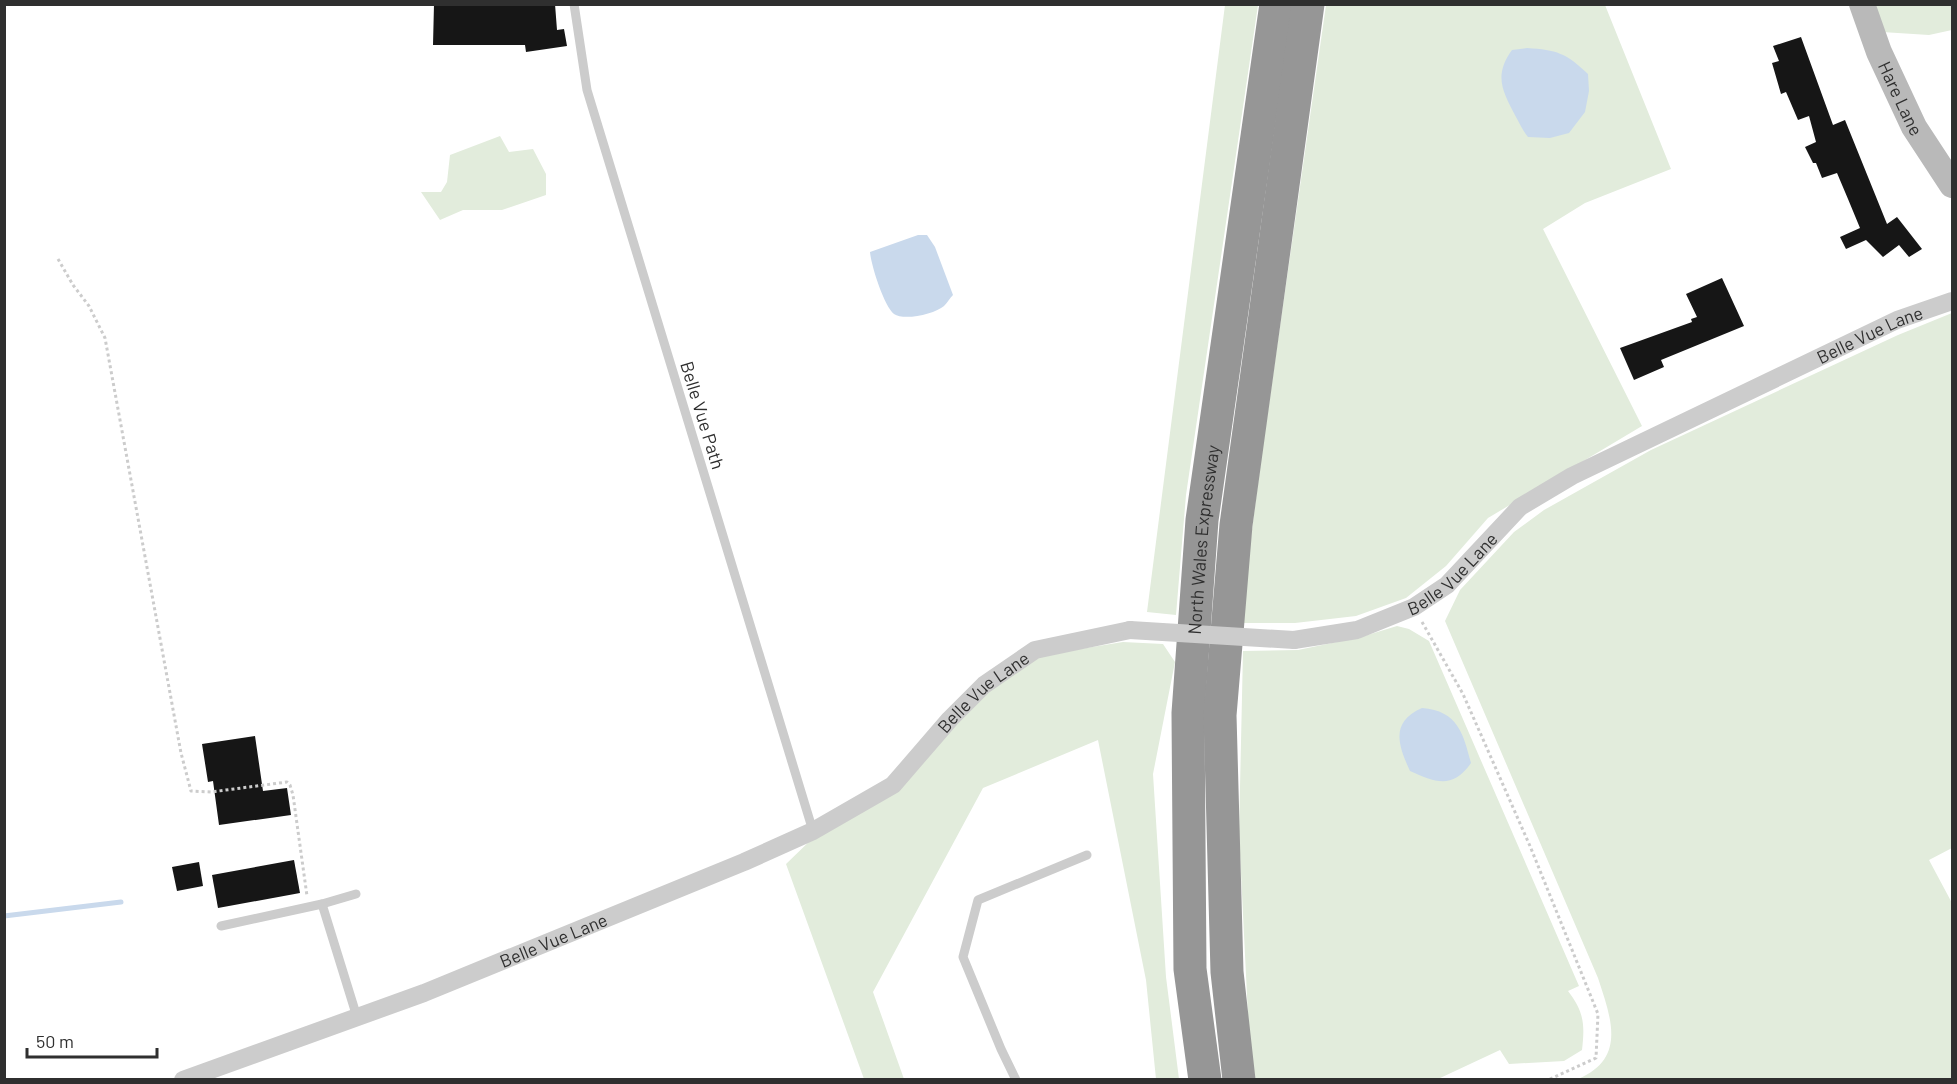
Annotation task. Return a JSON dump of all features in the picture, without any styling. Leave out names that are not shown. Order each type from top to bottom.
[{"type":"highway","name":"North Wales Expressway","points":[[1205,1080],[1190,969],[1188,712],[1202,520],[1276,4]]},
{"type":"highway","name":"North Wales Expressway","points":[[1239,1080],[1227,972],[1220,715],[1236,525],[1308,4]]},
{"type":"street","name":"Hare Lane","points":[[1862,4],[1879,52],[1914,127],[1953,185]]},
{"type":"street","name":"Belle Vue Lane","points":[[183,1080],[468,975],[744,862],[813,831],[893,785],[950,718],[984,685],[1035,650],[1130,630],[1294,640],[1358,630],[1414,607],[1447,585],[1520,507],[1572,476],[1897,320],[1953,301]]},
{"type":"lane","name":"Belle Vue Path","points":[[574,4],[587,90],[813,831]]},
{"type":"lane","points":[[1016,1080],[963,957],[978,900],[1087,855]]},
{"type":"lane","points":[[221,926],[322,904],[356,894]]},
{"type":"lane","points":[[322,904],[357,1017]]},
{"type":"lane","points":[[1196,1004],[1197,1080]]},
{"type":"path","points":[[58,259],[89,306],[105,338],[181,753],[191,791],[211,792],[287,782],[291,785],[308,907]]},
{"type":"path","points":[[1414,607],[1463,694],[1530,846],[1598,1014],[1596,1058],[1548,1080]]},
{"type":"green space","points":[[1225,5],[1258,5],[1186,495],[1176,615],[1147,612]]},
{"type":"green space","points":[[1326,5],[1605,5],[1671,169],[1585,203],[1543,229],[1642,426],[1488,518],[1446,566],[1406,598],[1356,616],[1295,623],[1240,623],[1262,452]]},
{"type":"green space","points":[[1873,5],[1952,5],[1952,30],[1929,35],[1882,32]]},
{"type":"green space","points":[[500,136],[509,152],[533,149],[546,174],[546,195],[502,210],[463,210],[440,220],[421,192],[441,192],[447,182],[450,155]]},
{"type":"green space","points":[[1952,313],[1952,848],[1929,860],[1952,903],[1952,1079],[1578,1079],[1604,1060],[1609,1048],[1611,1036],[1607,1008],[1598,978],[1445,621],[1460,590],[1514,532],[1544,510],[1651,450],[1898,335]]},
{"type":"green space","points":[[1397,626],[1409,629],[1429,641],[1579,986],[1568,991],[1582,1019],[1582,1050],[1564,1061],[1509,1064],[1500,1050],[1438,1079],[1255,1079],[1249,1036],[1239,833],[1243,651],[1298,650],[1361,637]]},
{"type":"green space","points":[[1123,642],[1163,644],[1175,662],[1153,774],[1166,977],[1179,1079],[1156,1079],[1146,980],[1098,740],[983,788],[873,992],[904,1079],[864,1079],[786,864],[816,835],[943,734],[989,690],[1037,656]]},
{"type":"water","points":[[1527,48],[1560,54],[1573,61],[1588,74],[1589,91],[1585,112],[1569,133],[1550,138],[1528,137],[1511,108],[1502,84],[1503,68],[1512,50]]},
{"type":"water","points":[[918,235],[927,235],[935,247],[953,295],[944,306],[934,312],[912,317],[899,316],[890,310],[882,294],[870,252]]},
{"type":"water","points":[[1422,708],[1444,714],[1457,725],[1471,763],[1457,777],[1443,781],[1435,780],[1410,771],[1400,743],[1401,727],[1405,720]]},
{"type":"building","points":[[434,4],[555,4],[557,30],[564,29],[567,46],[526,52],[525,45],[433,45]]},
{"type":"building","points":[[1801,37],[1833,125],[1845,120],[1887,224],[1897,217],[1922,249],[1909,257],[1899,245],[1883,257],[1866,240],[1846,249],[1840,237],[1860,228],[1837,173],[1822,178],[1816,163],[1813,163],[1805,147],[1816,142],[1809,116],[1798,120],[1786,92],[1781,94],[1772,63],[1779,61],[1773,46]]},
{"type":"building","points":[[1722,278],[1744,326],[1661,360],[1664,367],[1634,380],[1620,348],[1692,322],[1691,319],[1697,317],[1686,294]]},
{"type":"building","points":[[255,736],[263,791],[287,788],[291,815],[219,825],[213,781],[208,782],[202,744]]},
{"type":"building","points":[[294,860],[300,893],[218,908],[212,875]]},
{"type":"building","points":[[199,862],[203,886],[177,891],[172,867]]},
{"type":"waterway","points":[[4,916],[121,902]]}]
